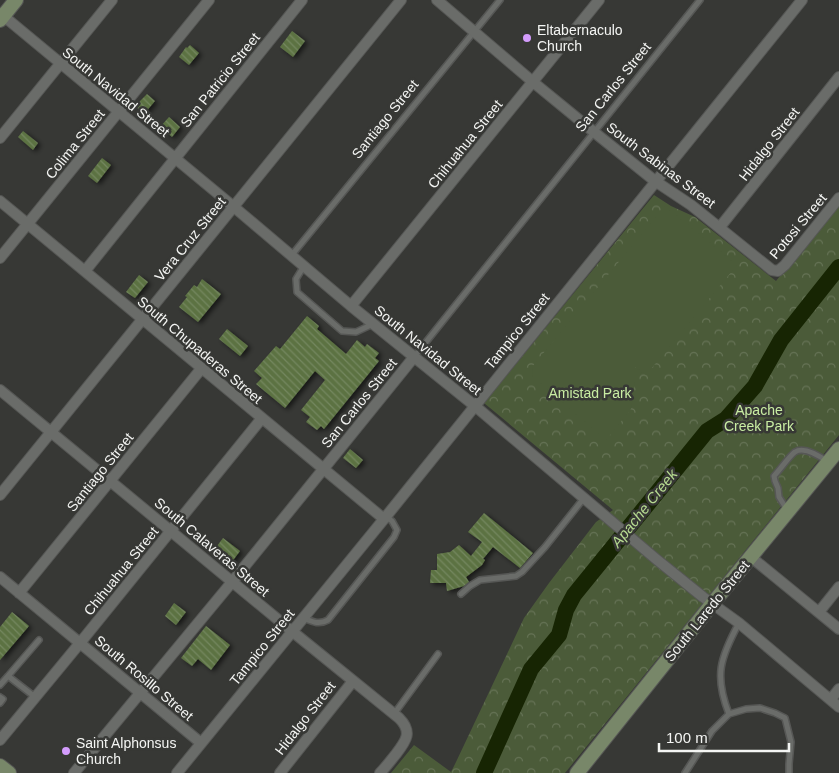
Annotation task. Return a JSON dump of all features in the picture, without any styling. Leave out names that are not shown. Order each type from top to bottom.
[{"type":"main road","points":[[1,16],[16,0]]},
{"type":"main road","name":"South Laredo Street","points":[[577,773],[839,449]]},
{"type":"main road","points":[[0,766],[8,773]]},
{"type":"street","points":[[0,138],[112,0]]},
{"type":"street","name":"Colima Street","points":[[0,258],[209,0]]},
{"type":"street","name":"San Patricio Street","points":[[85,271],[302,0]]},
{"type":"street","name":"Vera Cruz Street","points":[[0,495],[401,0]]},
{"type":"street","name":"South Sabinas Street","points":[[437,0],[533,82],[655,181],[691,204],[772,270],[778,271]]},
{"type":"street","name":"Chihuahua Street","points":[[351,306],[599,0]]},
{"type":"street","name":"Tampico Street","points":[[177,773],[802,0]]},
{"type":"street","name":"South Navidad Street","points":[[1,16],[175,158],[656,559],[839,706]]},
{"type":"street","name":"Hidalgo Street","points":[[720,228],[839,77]]},
{"type":"street","name":"Potosi Street","points":[[778,271],[785,265],[839,198]]},
{"type":"street","name":"South Chupaderas Street","points":[[0,201],[201,369],[385,518]]},
{"type":"street","name":"San Carlos Street","points":[[74,773],[414,357]]},
{"type":"street","name":"Santiago Street","points":[[19,593],[201,369]]},
{"type":"street","name":"South Calaveras Street","points":[[0,390],[394,714],[405,726],[408,735],[404,744],[380,773]]},
{"type":"street","name":"Chihuahua Street","points":[[0,740],[172,531],[262,418]]},
{"type":"street","points":[[751,557],[839,629]]},
{"type":"street","name":"South Rosillo Street","points":[[0,577],[201,743]]},
{"type":"street","points":[[819,612],[839,587]]},
{"type":"street","name":"Hidalgo Street","points":[[280,773],[353,681]]},
{"type":"street","points":[[831,699],[839,688]]},
{"type":"lane","name":"Santiago Street","points":[[291,256],[500,0]]},
{"type":"lane","name":"San Carlos Street","points":[[414,357],[700,0]]},
{"type":"lane","points":[[304,266],[296,279],[298,292],[342,331],[356,332],[373,324]]},
{"type":"lane","points":[[788,511],[779,498],[774,476],[795,452],[801,450],[816,454],[828,462]]},
{"type":"lane","points":[[461,594],[480,580],[516,576],[522,572],[545,547],[584,498]]},
{"type":"lane","points":[[304,618],[317,623],[323,623],[328,620],[394,537],[397,530],[392,522],[385,518]]},
{"type":"lane","points":[[729,714],[721,691],[722,660],[726,646],[739,624]]},
{"type":"lane","points":[[0,686],[38,640]]},
{"type":"lane","points":[[394,714],[438,654]]},
{"type":"lane","points":[[8,676],[35,698]]},
{"type":"lane","points":[[0,696],[3,699],[0,703]]},
{"type":"lane","points":[[685,773],[712,731],[729,714],[746,709],[760,708],[785,718],[791,742],[789,773]]},
{"type":"green space","name":"Apache Creek Park","points":[[654,195],[671,206],[695,217],[776,281],[839,203],[839,435],[565,773],[391,773],[414,745],[451,772],[524,618],[596,522],[613,510],[484,403]]},
{"type":"green space","name":"Amistad Park","points":[[665,206],[737,265],[646,375],[635,367],[631,409],[606,440],[533,377],[532,367]]},
{"type":"building","points":[[292,31],[305,41],[293,57],[280,47]]},
{"type":"building","points":[[190,45],[199,53],[189,65],[179,57],[186,47]]},
{"type":"building","points":[[147,94],[155,101],[144,114],[135,106]]},
{"type":"building","points":[[169,117],[180,127],[172,137],[160,127]]},
{"type":"building","points":[[23,131],[38,143],[33,150],[18,137]]},
{"type":"building","points":[[102,158],[111,165],[97,183],[88,176]]},
{"type":"building","points":[[139,275],[148,282],[135,298],[126,292]]},
{"type":"building","points":[[202,279],[221,294],[198,322],[179,307],[194,285],[197,287]]},
{"type":"building","points":[[307,316],[319,326],[317,329],[346,354],[357,340],[365,347],[367,344],[379,353],[375,358],[379,361],[324,429],[321,426],[317,430],[306,422],[310,417],[301,410],[325,380],[315,371],[285,408],[256,384],[262,378],[254,371],[276,346],[280,349]]},
{"type":"building","points":[[227,329],[248,346],[240,356],[219,339]]},
{"type":"building","points":[[350,449],[363,460],[356,468],[343,458]]},
{"type":"building","points":[[484,513],[533,553],[520,568],[493,547],[483,559],[485,560],[482,565],[466,577],[469,582],[464,586],[447,591],[446,583],[430,583],[431,570],[437,570],[437,554],[450,552],[459,545],[471,556],[482,542],[468,532]]},
{"type":"building","points":[[223,538],[240,551],[231,563],[214,550]]},
{"type":"building","points":[[174,603],[186,612],[176,625],[165,616]]},
{"type":"building","points":[[12,612],[29,626],[0,660],[0,627]]},
{"type":"building","points":[[206,626],[230,645],[211,670],[198,659],[192,666],[181,658]]},
{"type":"waterway","name":"Apache Creek","points":[[484,773],[531,669],[559,635],[566,610],[574,595],[707,431],[726,419],[755,386],[781,340],[839,267]]},
{"type":"place","name":"Eltabernaculo Church","points":[[527,38]]},
{"type":"place","name":"Saint Alphonsus Church","points":[[66,751]]}]
